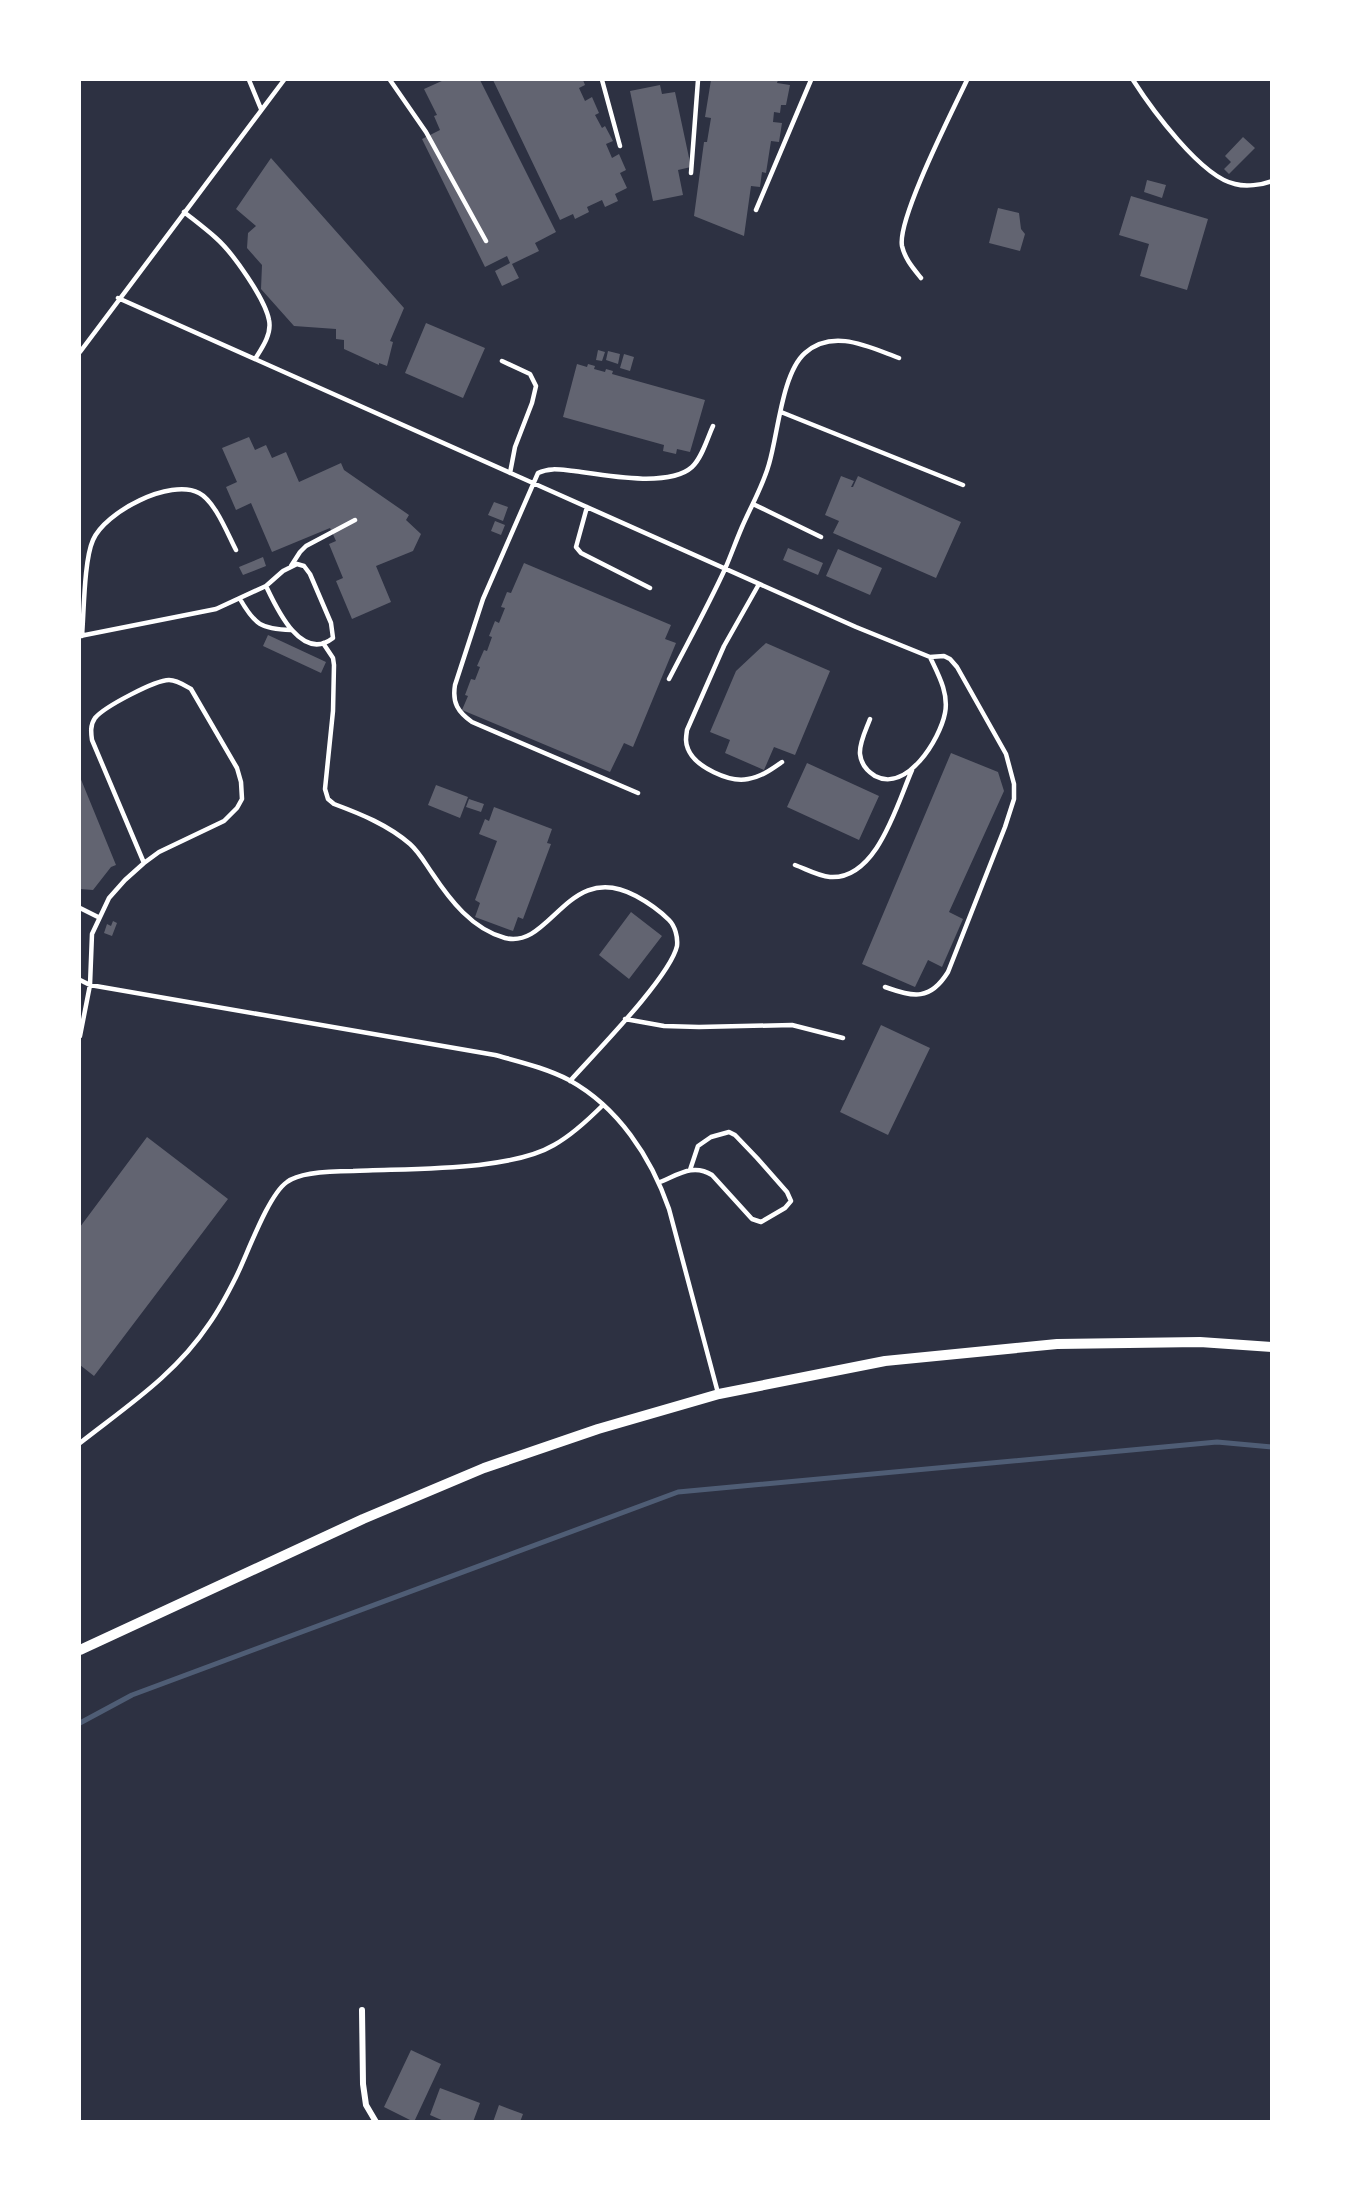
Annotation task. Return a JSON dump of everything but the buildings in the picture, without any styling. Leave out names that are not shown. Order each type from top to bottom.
[{"type":"street","points":[[80,1650],[363,1519],[473,1472],[589,1432],[719,1394],[885,1361],[1057,1344],[1200,1342],[1272,1347]]},
{"type":"street","points":[[362,2010],[363,2084],[366,2105],[376,2121]]},
{"type":"lane","points":[[249,80],[261,109]]},
{"type":"lane","points":[[80,352],[118,298],[284,80]]},
{"type":"lane","points":[[390,80],[426,132],[486,241]]},
{"type":"lane","points":[[602,80],[620,146]]},
{"type":"lane","points":[[691,173],[698,80]]},
{"type":"lane","points":[[756,210],[811,80]]},
{"type":"lane","points":[[921,278],[907,259],[902,245],[902,231],[919,185],[967,80]]},
{"type":"lane","points":[[1133,80],[1150,106],[1199,162],[1221,179],[1248,186],[1272,181]]},
{"type":"lane","points":[[184,212],[218,239],[251,283],[263,304],[270,321],[269,332],[255,359]]},
{"type":"lane","points":[[118,298],[856,627],[930,657],[944,656],[950,659],[957,667],[1006,754],[1013,776],[1014,799],[948,972],[942,982],[928,993],[920,995],[908,995],[885,987]]},
{"type":"lane","points":[[669,679],[726,568],[770,464],[781,412],[794,367],[803,354],[827,342],[843,340],[899,358]]},
{"type":"lane","points":[[502,361],[530,374],[536,386],[515,447],[510,473]]},
{"type":"lane","points":[[781,412],[963,485]]},
{"type":"lane","points":[[638,793],[472,722],[461,715],[456,706],[455,685],[483,599],[538,473],[552,469],[657,478],[681,474],[694,466],[713,426]]},
{"type":"lane","points":[[236,550],[208,500],[199,493],[188,489],[161,492],[131,506],[103,525],[92,543],[81,636],[216,609],[240,599],[266,586],[291,566],[306,546],[355,520]]},
{"type":"lane","points":[[753,504],[821,537]]},
{"type":"lane","points":[[587,507],[577,539],[576,547],[580,553],[650,588]]},
{"type":"lane","points":[[266,586],[281,617],[291,630],[303,639],[323,643],[333,638],[331,623],[310,574],[304,566],[297,564],[291,566]]},
{"type":"lane","points":[[759,584],[724,646],[687,730],[686,741],[688,751],[697,761],[710,770],[730,778],[746,780],[757,777],[782,762]]},
{"type":"lane","points":[[240,599],[257,623],[273,630],[291,630]]},
{"type":"lane","points":[[323,643],[333,658],[334,665],[333,711],[325,789],[328,799],[334,804],[392,830],[410,845],[421,856],[456,905],[471,920],[504,938],[524,938],[575,898],[598,887],[611,887],[623,890],[657,908],[672,924],[677,937],[676,946],[666,969],[570,1081]]},
{"type":"lane","points":[[795,865],[819,875],[831,877],[845,875],[861,867],[871,856],[885,834],[912,769],[939,731],[945,712],[941,679],[930,657]]},
{"type":"lane","points":[[80,1036],[90,985],[92,934],[98,917],[109,898],[144,863],[159,852],[224,821],[237,808],[242,799],[237,768],[191,688],[168,680],[146,687],[103,712],[94,718],[90,729],[92,741],[144,863]]},
{"type":"lane","points":[[870,719],[860,754],[862,763],[869,772],[880,778],[892,779],[903,776],[912,769]]},
{"type":"lane","points":[[80,908],[98,917]]},
{"type":"lane","points":[[80,980],[90,985],[495,1055],[538,1067],[570,1081],[603,1105],[624,1125],[660,1182],[719,1394]]},
{"type":"lane","points":[[625,1019],[664,1026],[792,1025],[843,1038]]},
{"type":"lane","points":[[80,1443],[168,1374],[195,1345],[236,1277],[252,1240],[279,1190],[287,1181],[296,1177],[336,1171],[493,1163],[538,1153],[555,1145],[580,1127],[603,1105]]},
{"type":"lane","points":[[660,1182],[698,1168],[712,1175],[756,1221],[765,1221],[785,1208],[791,1201],[783,1187],[757,1158],[735,1135],[729,1132],[711,1137],[698,1146],[690,1170]]},
{"type":"waterway","points":[[80,1723],[132,1695],[678,1492],[1217,1442],[1272,1447]]}]
